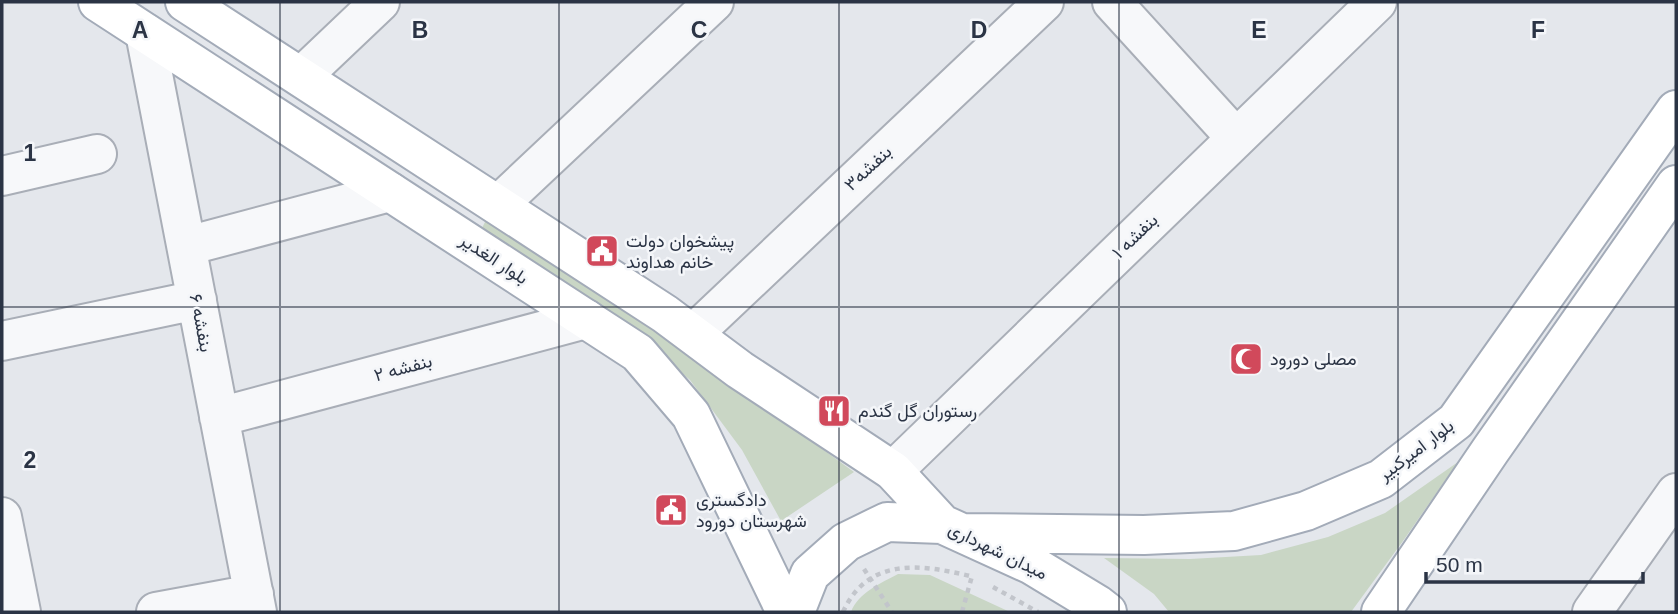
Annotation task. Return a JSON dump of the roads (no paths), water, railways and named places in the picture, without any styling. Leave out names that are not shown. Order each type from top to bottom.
[{"type":"main road","name":"بلوار الغدیر","points":[[98,2],[638,353],[691,415],[786,612]]},
{"type":"main road","points":[[185,2],[665,314],[740,370],[893,471],[952,529]]},
{"type":"main road","name":"بلوار امیرکبیر","points":[[952,529],[1144,535],[1234,531],[1306,511],[1381,480],[1456,421],[1676,110]]},
{"type":"main road","points":[[1381,612],[1676,185]]},
{"type":"main road","points":[[1456,421],[1476,444],[1490,451]]},
{"type":"main road","name":"میدان شهرداری","points":[[795,612],[810,574],[846,542],[887,522],[952,529],[1032,565],[1107,612]]},
{"type":"street","points":[[301,77],[380,2]]},
{"type":"street","points":[[498,205],[714,2]]},
{"type":"street","name":"بنفشه۳","points":[[693,334],[1044,2]]},
{"type":"street","points":[[1112,2],[1236,138]]},
{"type":"street","name":"بنفشه ۱","points":[[893,471],[1377,2]]},
{"type":"street","name":"بنفشه ۶","points":[[145,33],[256,603]]},
{"type":"street","points":[[2,176],[97,154]]},
{"type":"street","points":[[187,246],[390,192]]},
{"type":"street","points":[[2,341],[197,300]]},
{"type":"street","name":"بنفشه ۲","points":[[219,417],[586,319]]},
{"type":"street","points":[[1592,612],[1676,493]]},
{"type":"street","points":[[2,517],[21,612]]},
{"type":"street","points":[[156,612],[256,603]]},
{"type":"place","name":"پیشخوان دولت خانم هداوند","points":[[602,251]]},
{"type":"place","name":"مصلی دورود","points":[[1246,359]]},
{"type":"place","name":"رستوران گل گندم","points":[[834,411]]},
{"type":"place","name":"دادگستری شهرستان دورود","points":[[671,510]]}]
